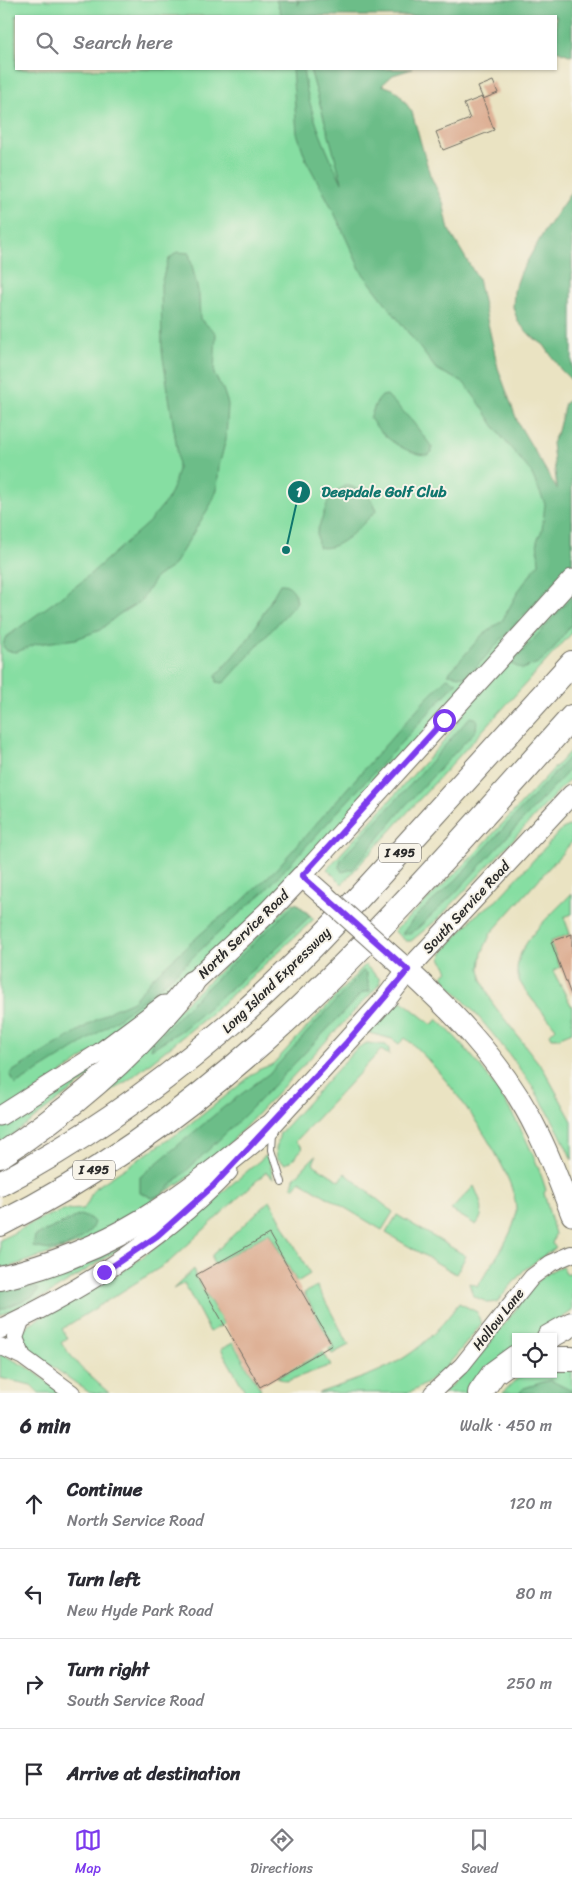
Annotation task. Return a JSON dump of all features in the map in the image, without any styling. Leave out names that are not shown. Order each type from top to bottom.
[{"type":"highway","name":"Long Island Expressway","points":[[0,1184],[45,1159],[117,1113],[185,1062],[251,1006],[342,916],[572,663]]},
{"type":"highway","name":"I 495","points":[[0,1224],[112,1158],[180,1110],[247,1056],[339,971],[564,730],[572,716]]},
{"type":"highway","points":[[0,1156],[54,1119],[110,1072],[164,1019],[192,983]]},
{"type":"highway","points":[[0,1278],[76,1256],[134,1228],[182,1196],[271,1125]]},
{"type":"highway","points":[[557,1359],[572,1359]]},
{"type":"highway","points":[[480,1393],[494,1373],[512,1360]]},
{"type":"highway","points":[[496,1393],[512,1377]]},
{"type":"main road","name":"North Service Road","points":[[0,1116],[101,1052],[192,983],[262,918],[572,579]]},
{"type":"main road","name":"South Service Road","points":[[0,1329],[104,1272],[157,1236],[213,1186],[385,1000],[408,970],[572,794]]},
{"type":"main road","points":[[302,876],[408,970],[460,1020],[519,1101],[537,1130],[572,1215]]},
{"type":"street","name":"Hollow Lane","points":[[432,1393],[462,1365],[532,1277],[551,1263],[572,1254]]},
{"type":"street","points":[[22,1318],[15,1338],[23,1357]]},
{"type":"street","points":[[0,1346],[23,1357],[72,1393]]},
{"type":"lane","points":[[271,1125],[272,1150],[282,1182]]},
{"type":"green space","points":[[0,0],[299,0],[297,15],[15,15],[15,70],[310,70],[354,218],[572,520],[572,579],[192,983],[0,1116]]},
{"type":"green space","points":[[276,0],[297,0],[298,5],[299,0],[572,0],[572,56],[557,50],[557,15],[282,15]]},
{"type":"green space","points":[[292,70],[303,70],[308,97],[318,127],[329,156],[342,182],[310,70],[409,70],[393,75],[382,85],[393,89],[400,95],[412,112],[430,175],[443,202],[449,230],[478,279],[498,368],[518,423],[557,489],[552,443],[558,431],[565,403],[572,398],[572,562],[467,677],[448,674],[483,634],[502,621],[519,590],[539,563],[537,541],[542,530],[545,504],[531,472],[500,435],[464,383],[436,369],[361,271],[332,208],[306,160],[297,133]]},
{"type":"green space","points":[[572,191],[572,381],[561,370],[544,345],[531,336],[518,322],[513,307],[514,291],[521,272],[545,230]]},
{"type":"green space","points":[[177,252],[189,253],[199,295],[200,319],[216,333],[214,374],[223,389],[228,404],[226,439],[219,466],[217,490],[211,504],[173,566],[156,577],[141,601],[118,615],[100,630],[76,639],[36,644],[17,652],[7,651],[3,646],[5,638],[80,583],[149,522],[167,500],[174,484],[178,469],[177,449],[162,351],[161,284],[168,260]]},
{"type":"green space","points":[[387,395],[412,421],[432,447],[432,452],[427,455],[419,454],[402,448],[375,425],[370,418],[376,403],[382,396]]},
{"type":"green space","points":[[346,485],[355,488],[369,497],[376,511],[342,542],[326,548],[318,547],[317,532],[330,496]]},
{"type":"green space","points":[[280,584],[287,585],[292,589],[297,602],[227,680],[223,683],[217,682],[216,676],[251,635]]},
{"type":"green space","points":[[572,592],[572,633],[342,884],[327,869],[444,741],[472,701]]},
{"type":"green space","points":[[572,597],[572,624],[551,652],[538,663],[522,669],[511,664]]},
{"type":"green space","points":[[447,678],[457,682],[264,892],[163,984],[83,1043],[15,1085],[10,1073],[112,1010],[133,1001],[153,977],[214,922],[240,903],[277,868],[426,699]]},
{"type":"green space","points":[[470,717],[477,719],[476,730],[405,806],[353,869],[342,872],[339,867],[341,859]]},
{"type":"green space","points":[[572,749],[572,777],[438,919],[411,941],[406,941],[394,931],[464,865]]},
{"type":"green space","points":[[572,754],[572,767],[454,894],[418,928],[411,933],[402,934],[415,917],[456,880]]},
{"type":"green space","points":[[568,826],[572,827],[572,842],[491,933],[482,953],[480,968],[482,980],[493,1004],[544,1070],[572,1121],[572,1160],[547,1111],[517,1065],[483,1022],[446,981],[443,975],[448,971],[441,958],[442,953],[475,916],[496,901],[561,830]]},
{"type":"green space","points":[[572,893],[572,914],[564,917],[570,934],[550,942],[560,967],[553,971],[572,1007],[572,1032],[558,1038],[552,1038],[550,1034],[556,1028],[532,1000],[520,982],[517,970],[519,958],[533,934]]},
{"type":"green space","points":[[292,903],[298,904],[314,919],[213,1012],[130,1079],[47,1132]]},
{"type":"green space","points":[[296,903],[310,916],[257,966],[182,1030],[151,1049],[152,1044],[193,1001]]},
{"type":"green space","points":[[365,965],[379,978],[380,984],[213,1161],[95,1238],[0,1270],[0,1240],[42,1218],[65,1210],[83,1209],[95,1188],[186,1128],[258,1070],[273,1064]]},
{"type":"green space","points":[[363,971],[366,973],[370,991],[362,993],[247,1113],[161,1195],[152,1198],[140,1192],[140,1177],[224,1107],[271,1072]]},
{"type":"green space","points":[[402,1001],[432,1025],[437,1019],[488,1076],[528,1143],[546,1190],[544,1193],[555,1234],[552,1244],[556,1247],[524,1270],[497,1302],[489,1303],[473,1296],[469,1283],[478,1286],[501,1250],[511,1230],[516,1212],[513,1193],[491,1145],[474,1119],[456,1093],[420,1051],[405,1038],[399,1044],[392,1039],[369,1033],[391,1006]]},
{"type":"green space","points":[[367,1043],[386,1045],[389,1049],[389,1055],[381,1050],[296,1141],[303,1148],[291,1161],[285,1164],[277,1158],[276,1149],[280,1133],[356,1049]]},
{"type":"green space","points":[[104,1060],[107,1064],[0,1144],[0,1121]]},
{"type":"green space","points":[[265,1156],[269,1156],[273,1179],[266,1172],[169,1262],[62,1329],[68,1338],[61,1343],[80,1367],[109,1393],[90,1393],[27,1349],[22,1342],[22,1331],[29,1324],[125,1270],[171,1236]]},
{"type":"green space","points":[[315,1156],[313,1164],[340,1181],[345,1173],[393,1212],[382,1230],[300,1181],[294,1188],[292,1186],[294,1178]]},
{"type":"green space","points":[[474,1186],[482,1211],[476,1225],[451,1210]]},
{"type":"green space","points":[[270,1200],[310,1274],[297,1282],[269,1233],[214,1264],[212,1260],[212,1255]]},
{"type":"green space","points":[[80,1215],[94,1222],[88,1232],[78,1241],[53,1250],[33,1247],[35,1236]]},
{"type":"green space","points":[[397,1215],[466,1256],[456,1274],[386,1233]]},
{"type":"green space","points":[[126,1245],[47,1295],[0,1315],[0,1283],[54,1271]]},
{"type":"green space","points":[[562,1266],[566,1274],[572,1272],[572,1311],[540,1333],[512,1333],[512,1352],[473,1393],[442,1393],[476,1360],[524,1298],[545,1275]]},
{"type":"green space","points":[[194,1269],[195,1276],[224,1324],[210,1332],[184,1283],[173,1289]]},
{"type":"green space","points":[[23,1284],[39,1289],[34,1296],[0,1310],[0,1287]]},
{"type":"green space","points":[[317,1286],[349,1345],[332,1354],[329,1349],[333,1346],[304,1293]]},
{"type":"green space","points":[[459,1303],[477,1312],[481,1324],[449,1363],[420,1387],[408,1393],[318,1393],[362,1378],[397,1362],[413,1352],[428,1339]]},
{"type":"green space","points":[[233,1343],[261,1390],[242,1393],[245,1391],[221,1349]]},
{"type":"green space","points":[[323,1352],[331,1365],[287,1381],[277,1378]]},
{"type":"green space","points":[[0,1353],[32,1370],[62,1393],[39,1393],[31,1385],[0,1378]]},
{"type":"green space","points":[[557,1364],[572,1364],[572,1393],[503,1393],[519,1378],[557,1378]]},
{"type":"green space","points":[[550,1380],[572,1391],[572,1393],[519,1393],[524,1388]]},
{"type":"building","points":[[493,81],[498,93],[483,99],[478,87]]},
{"type":"building","points":[[482,97],[494,130],[443,150],[436,132],[470,119],[464,104]]},
{"type":"building","points":[[572,934],[572,995],[571,995],[551,942]]},
{"type":"building","points":[[269,1234],[332,1345],[260,1387],[196,1275]]},
{"type":"place","name":"Deepdale Golf Club","points":[[286,550]]},
{"type":"route","points":[[104,1272],[157,1236],[213,1186],[385,1000],[408,970],[302,876],[444,720]]}]
